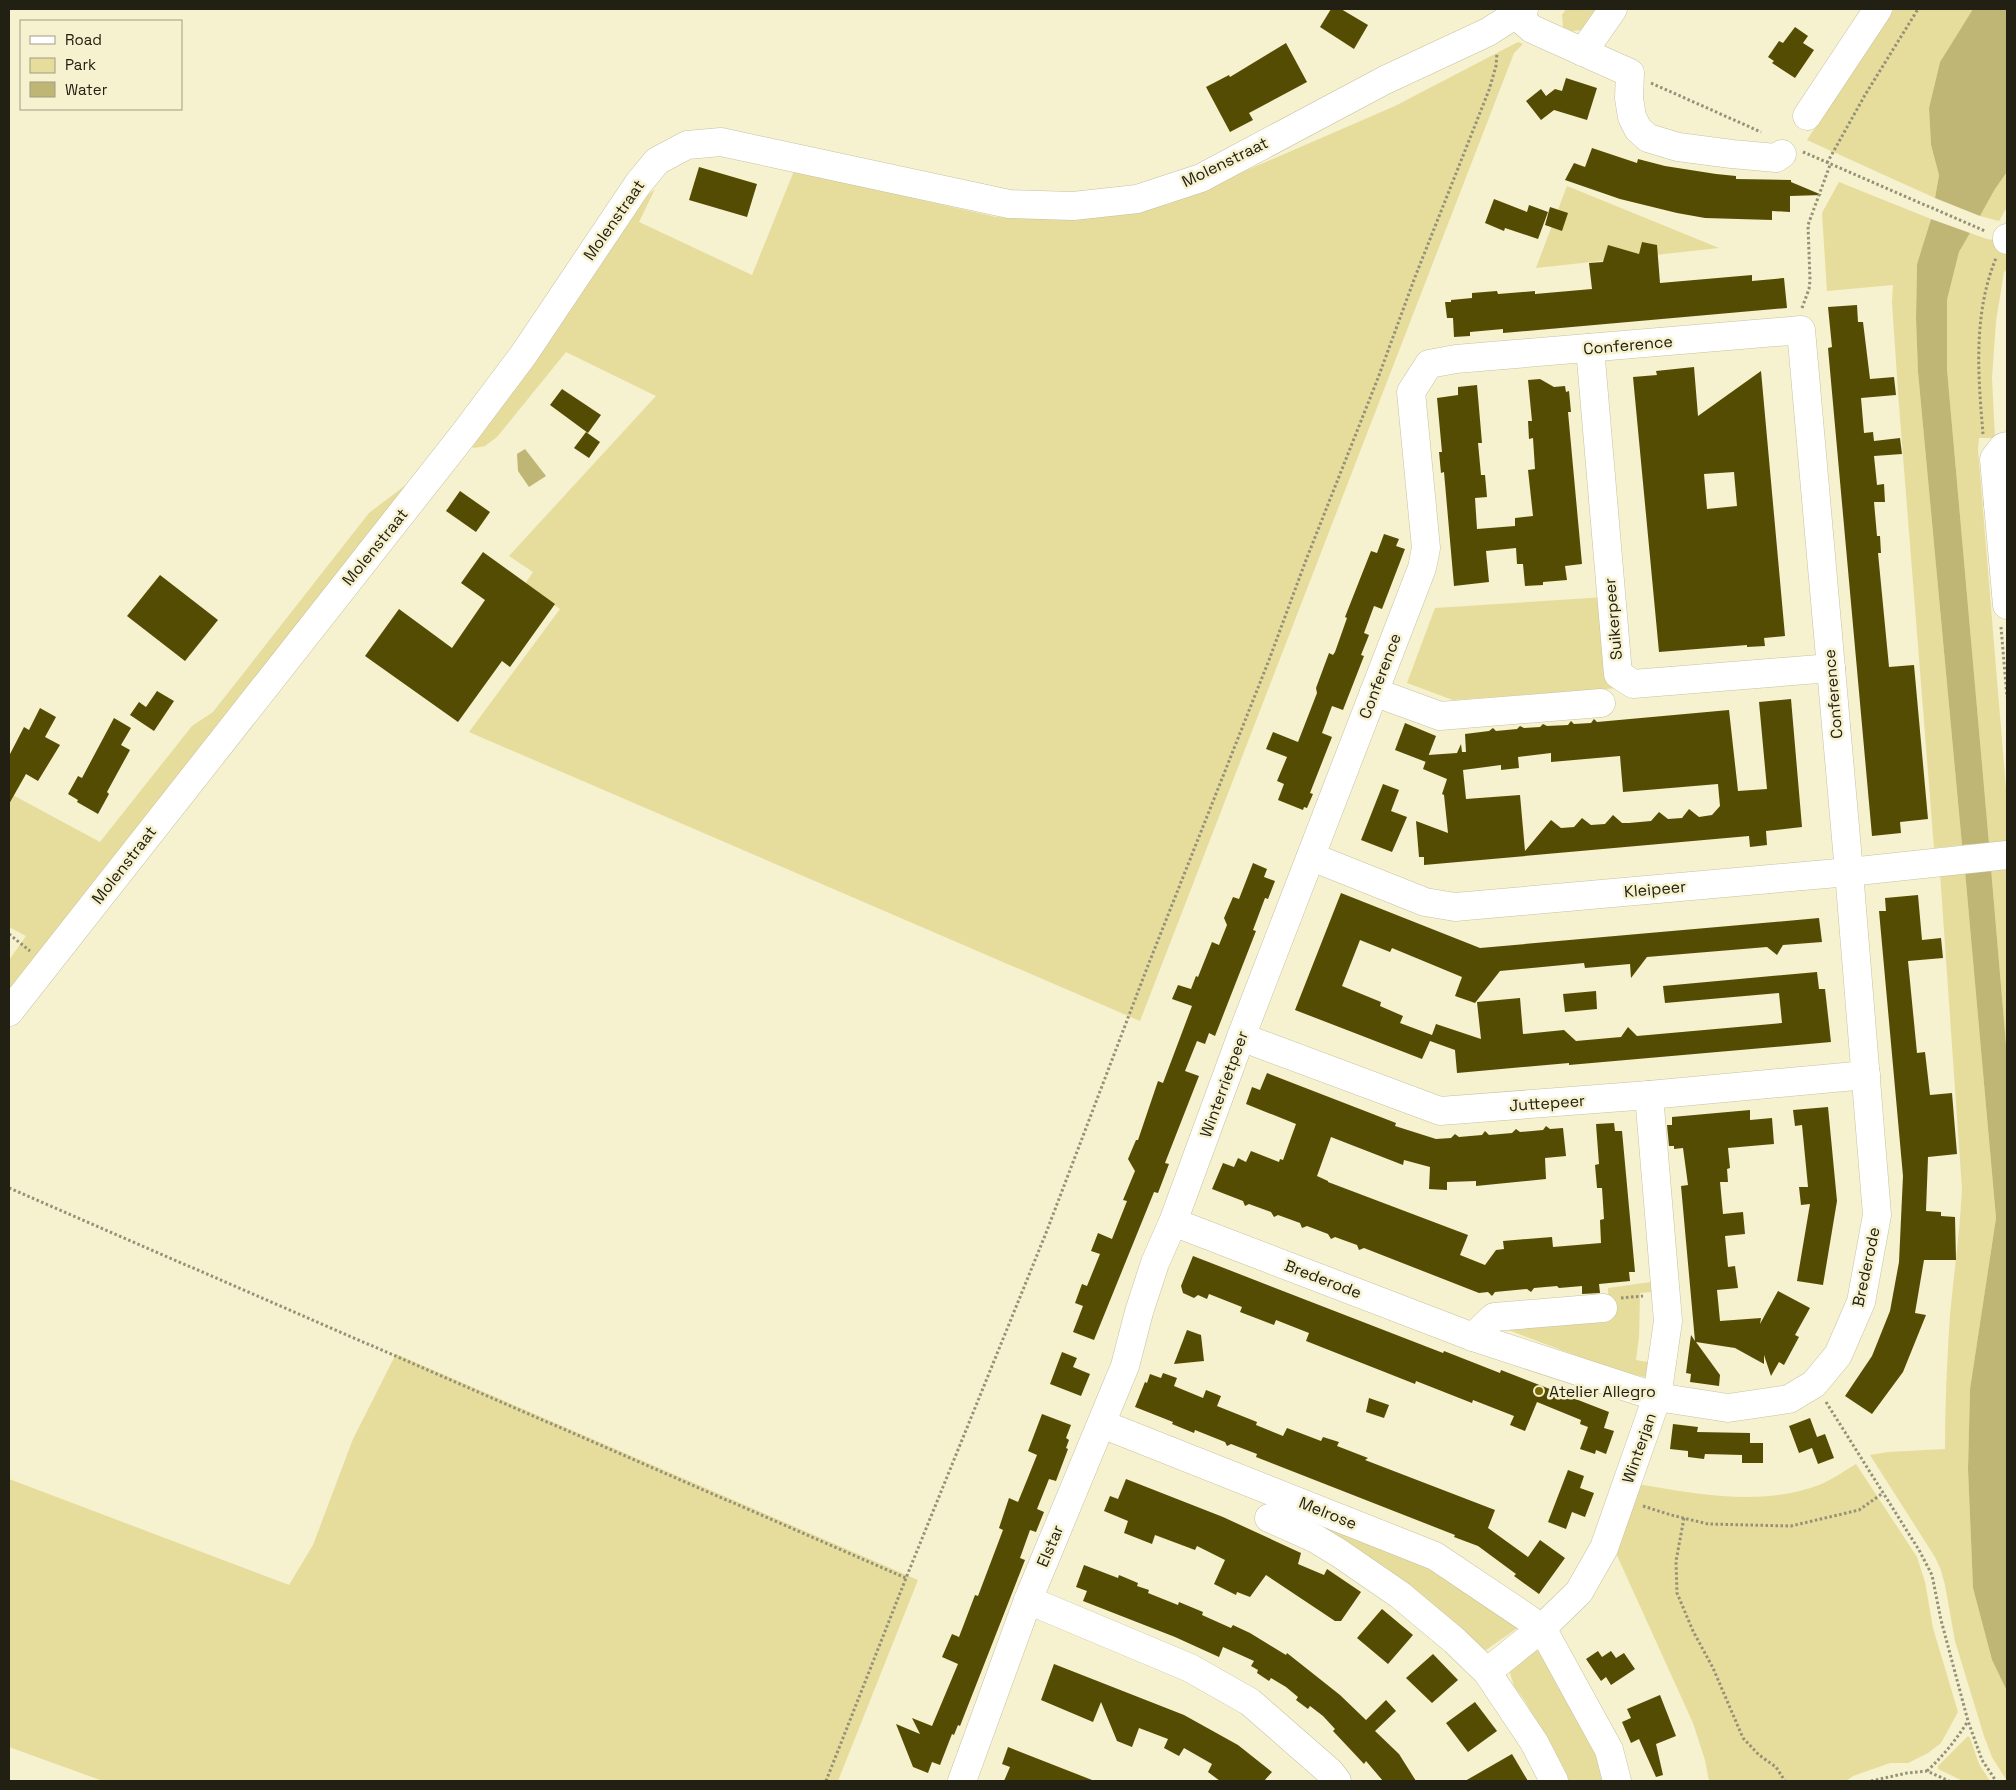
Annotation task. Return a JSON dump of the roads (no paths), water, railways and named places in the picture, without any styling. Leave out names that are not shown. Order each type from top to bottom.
[{"type":"street","points":[[1583,52],[1613,9]]},
{"type":"street","points":[[1807,116],[1878,9]]},
{"type":"street","points":[[1520,12],[1532,29],[1630,73],[1629,98],[1632,116],[1638,129],[1648,138],[1660,144],[1678,148],[1776,158],[1783,146]]},
{"type":"street","name":"Molenstraat","points":[[9,1012],[464,434],[524,354],[638,184],[657,161],[687,145],[720,142],[1009,204],[1073,206],[1137,199],[1201,178],[1385,80],[1488,32],[1520,12]]},
{"type":"street","name":"Conference","points":[[1312,857],[1422,568],[1426,548],[1412,392],[1429,364],[1456,360],[1801,330],[1849,872]]},
{"type":"street","name":"Suikerpeer","points":[[1590,348],[1618,674],[1632,684],[1831,668]]},
{"type":"street","points":[[2007,446],[2003,447],[1994,459],[2003,503],[2007,605]]},
{"type":"street","points":[[1374,692],[1440,716],[1601,703]]},
{"type":"street","name":"Kleipeer","points":[[1312,857],[1424,902],[1455,907],[1849,872],[2007,855]]},
{"type":"street","name":"Winterrietpeer","points":[[1139,1312],[1155,1263],[1312,857]]},
{"type":"street","name":"Brederode","points":[[1172,1222],[1473,1337],[1657,1397],[1728,1408],[1789,1398],[1814,1384],[1838,1355],[1861,1302],[1877,1215],[1849,872]]},
{"type":"street","name":"Juttepeer","points":[[1241,1037],[1440,1111],[1649,1095],[1866,1075]]},
{"type":"street","name":"Winterjan","points":[[1542,1628],[1579,1592],[1604,1548],[1657,1397],[1668,1321],[1649,1095]]},
{"type":"street","points":[[1473,1337],[1494,1317],[1603,1308]]},
{"type":"street","name":"Elstar","points":[[962,1781],[1028,1600],[1125,1366],[1139,1312]]},
{"type":"street","name":"Melrose","points":[[1102,1424],[1435,1556],[1542,1628],[1610,1750],[1617,1781]]},
{"type":"street","name":"Melrose","points":[[1269,1518],[1316,1539],[1400,1594],[1455,1641],[1487,1672],[1534,1742],[1554,1781]]},
{"type":"street","points":[[1028,1600],[1190,1668],[1250,1702],[1330,1772],[1337,1781]]},
{"type":"street","points":[[1487,1672],[1542,1628]]},
{"type":"water","points":[[1973,9],[2007,9],[2007,172],[1980,216],[1935,198],[1939,175],[1931,145],[1929,108],[1940,62]]},
{"type":"water","points":[[1931,219],[1970,233],[1959,252],[1947,300],[1947,369],[1989,843],[1962,845],[1918,372],[1916,319],[1917,264]]},
{"type":"water","points":[[525,449],[546,476],[529,487],[518,471],[517,454]]},
{"type":"water","points":[[1991,868],[2007,1056],[2007,1691],[1992,1660],[1973,1588],[1968,1469],[1970,1389],[1996,1218],[1965,871]]},
{"type":"place","name":"Atelier Allegro","points":[[1539,1391]]}]
